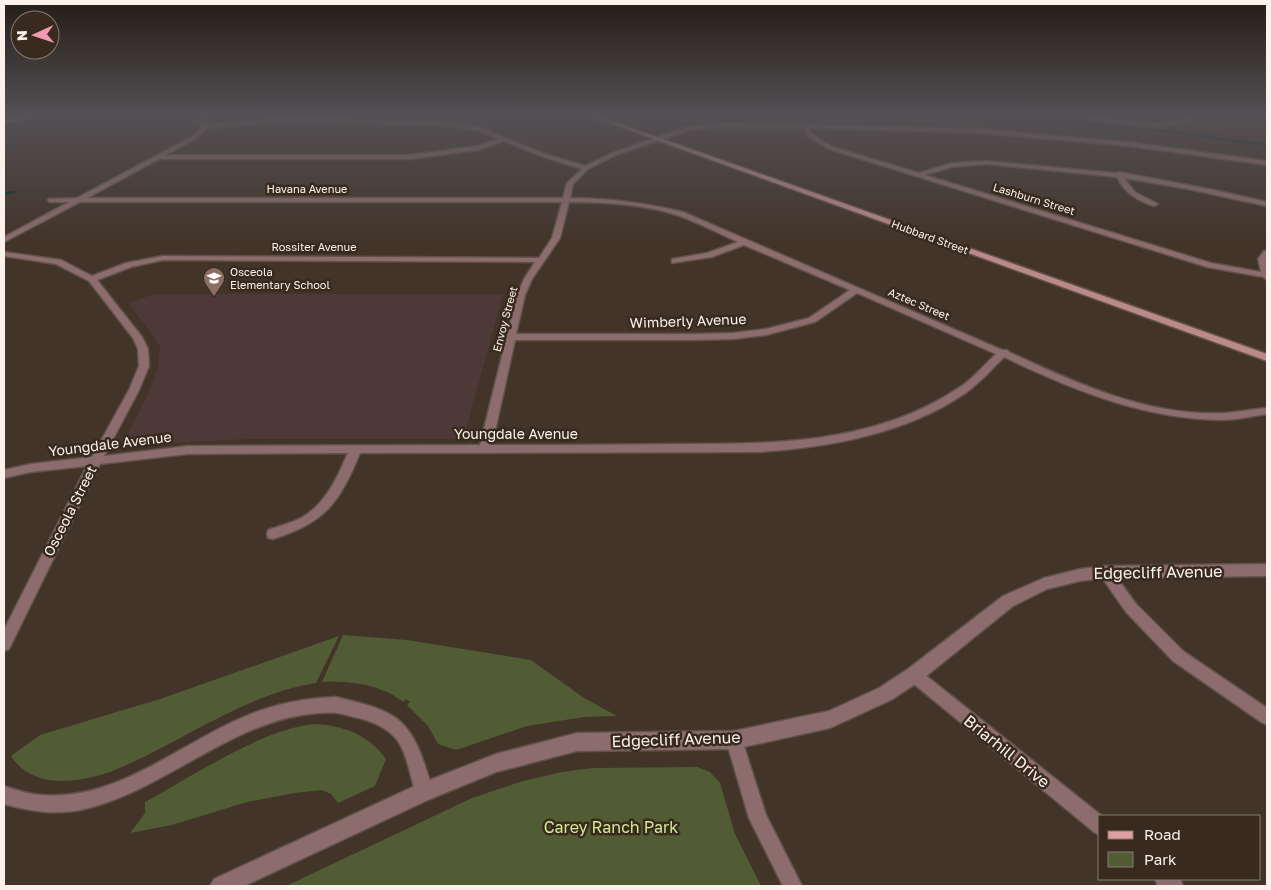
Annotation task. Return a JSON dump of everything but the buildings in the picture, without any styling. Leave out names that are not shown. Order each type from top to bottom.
[{"type":"main road","name":"Hubbard Street","points":[[709,158],[1267,358]]},
{"type":"street","points":[[4,240],[158,158]]},
{"type":"street","points":[[552,158],[586,168]]},
{"type":"street","name":"Envoy Street","points":[[485,449],[521,295],[559,231],[564,200],[570,183],[586,168],[607,158]]},
{"type":"street","name":"Lashburn Street","points":[[862,158],[1210,265],[1266,277]]},
{"type":"street","name":"Envoy Street","points":[[1227,158],[1267,163]]},
{"type":"street","points":[[919,175],[949,164],[971,162],[1119,174],[1179,184],[1267,204]]},
{"type":"street","points":[[1119,174],[1123,186],[1132,195],[1154,204]]},
{"type":"street","name":"Havana Avenue","points":[[50,200],[564,200]]},
{"type":"street","name":"Aztec Street","points":[[564,200],[618,201],[680,214],[1004,352],[1091,392],[1168,414],[1210,418],[1242,417],[1267,411]]},
{"type":"street","points":[[675,262],[709,255],[744,242]]},
{"type":"street","points":[[1266,277],[1262,259],[1267,253]]},
{"type":"street","name":"Osceola Street","points":[[4,254],[58,262],[92,279],[137,337],[143,349],[144,358],[144,366],[134,390],[95,461],[5,640]]},
{"type":"street","name":"Rossiter Avenue","points":[[92,279],[129,265],[164,258],[541,260]]},
{"type":"street","name":"Wimberly Avenue","points":[[510,337],[705,336],[766,332],[812,320],[856,290]]},
{"type":"street","name":"Youngdale Avenue","points":[[4,474],[31,468],[188,450],[760,448],[828,443],[887,426],[956,395],[1004,352]]},
{"type":"street","points":[[273,534],[309,519],[328,502],[342,482],[356,449]]},
{"type":"street","name":"Edgecliff Avenue","points":[[221,886],[424,792],[496,763],[577,742],[734,740],[830,718],[885,694],[914,675],[1008,601],[1044,584],[1080,575],[1105,572],[1267,570]]},
{"type":"street","points":[[1105,572],[1131,608],[1178,656],[1267,717]]},
{"type":"street","name":"Briarhill Drive","points":[[914,675],[1098,824]]},
{"type":"street","points":[[4,795],[40,804],[89,799],[133,785],[264,717],[282,710],[320,704],[354,706],[384,719],[396,728],[410,749],[424,792]]},
{"type":"street","points":[[734,740],[758,818],[793,886]]},
{"type":"shaded area","points":[[154,294],[503,294],[464,437],[459,439],[248,439],[126,445],[124,441],[149,392],[158,367],[160,346],[129,303]]},
{"type":"green space","points":[[343,635],[407,640],[531,660],[584,698],[617,716],[584,717],[527,726],[456,750],[438,744],[428,726],[407,705],[410,702],[406,699],[403,702],[375,687],[344,682],[322,682]]},
{"type":"green space","points":[[339,636],[316,683],[288,689],[236,709],[136,761],[110,772],[70,781],[43,779],[20,767],[11,756],[40,735],[160,699]]},
{"type":"green space","points":[[316,724],[337,727],[356,733],[379,751],[386,759],[375,786],[338,803],[331,794],[322,790],[295,793],[247,802],[172,825],[130,833],[145,813],[145,802],[251,744],[295,727]]},
{"type":"green space","name":"Carey Ranch Park","points":[[697,767],[710,772],[720,783],[735,834],[761,886],[286,886],[472,798],[523,781],[562,772],[593,768]]},
{"type":"waterway","points":[[4,194],[14,192]]},
{"type":"place","name":"Osceola Elementary School","points":[[214,297]]}]
